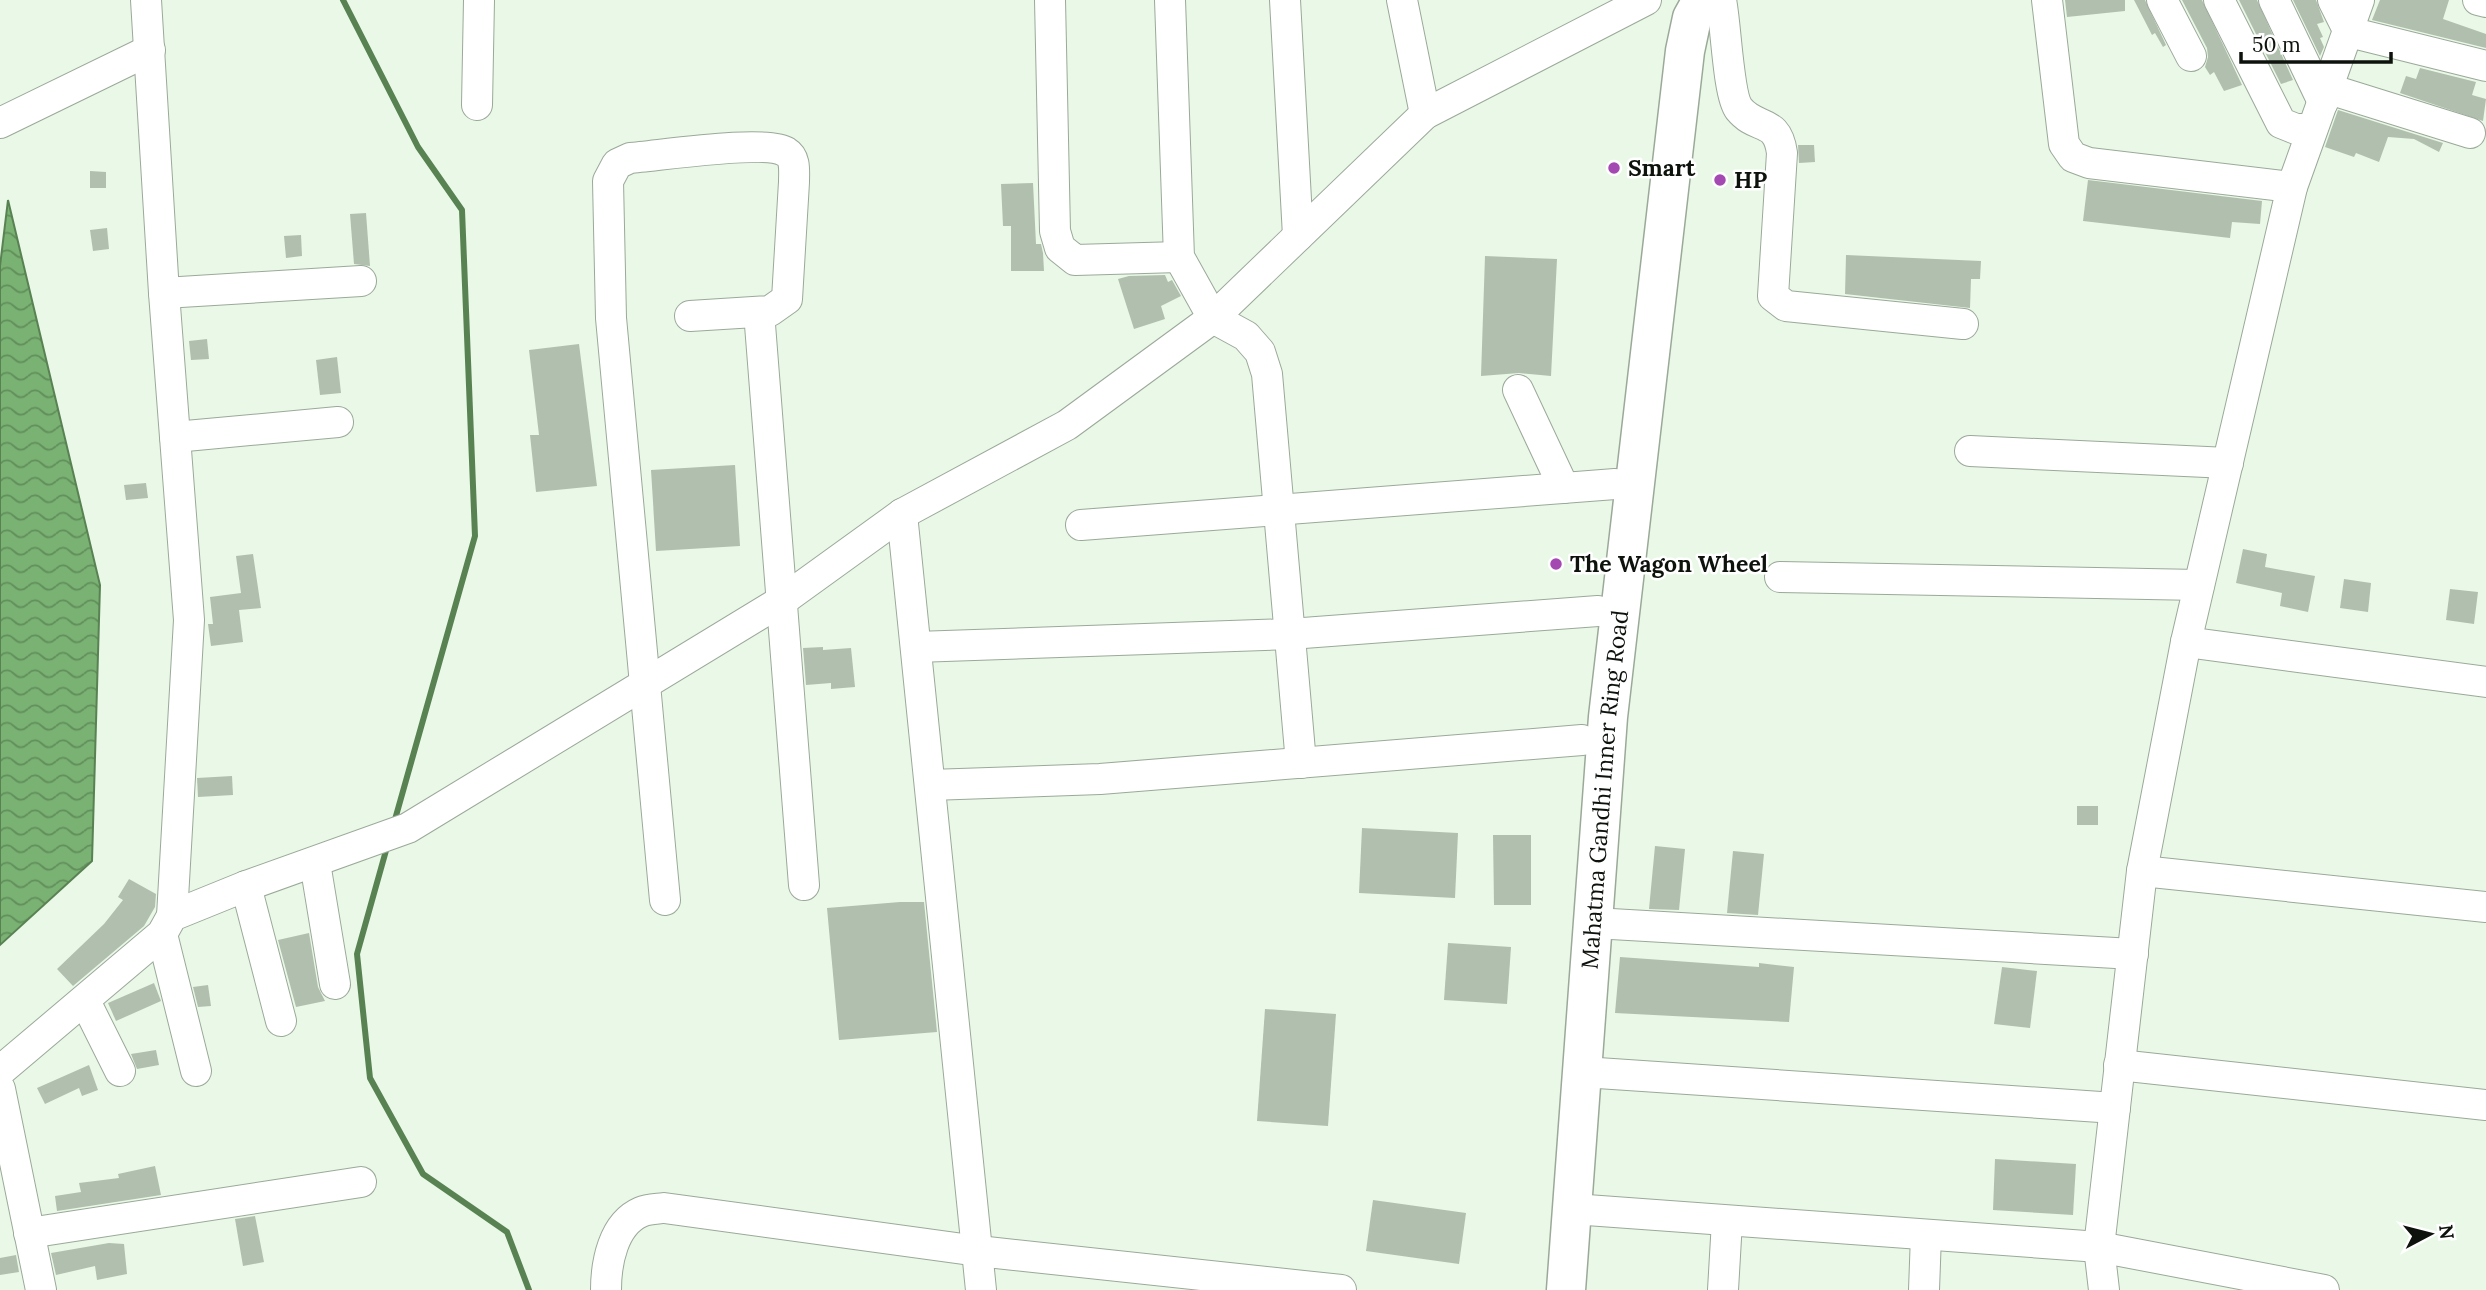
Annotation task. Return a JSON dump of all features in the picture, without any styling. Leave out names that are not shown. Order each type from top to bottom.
[{"type":"main road","name":"Mahatma Gandhi Inner Ring Road","points":[[1544,1290],[1581,740],[1615,484],[1656,114],[1665,46],[1677,0]]},
{"type":"main road","name":"Mahatma Gandhi Inner Ring Road","points":[[1566,1290],[1608,717],[1676,128],[1692,18],[1702,0]]},
{"type":"street","points":[[146,0],[163,293],[189,620],[167,925],[196,1071]]},
{"type":"street","points":[[477,105],[479,0]]},
{"type":"street","points":[[1050,0],[1055,231],[1060,248],[1075,260],[1179,257]]},
{"type":"street","points":[[1170,0],[1179,257],[1213,318],[1246,336],[1260,352],[1267,374],[1301,762]]},
{"type":"street","points":[[1285,0],[1298,236]]},
{"type":"street","points":[[1402,0],[1425,114]]},
{"type":"street","points":[[0,1071],[85,1001],[167,925],[246,886],[408,828],[783,600],[902,514],[1067,425],[1213,318],[1425,114],[1646,0]]},
{"type":"street","points":[[1721,0],[1734,100],[1746,116],[1772,128],[1780,138],[1782,153],[1773,296],[1786,306],[1963,324]]},
{"type":"street","points":[[2047,0],[2064,144],[2073,158],[2090,163],[2292,187]]},
{"type":"street","points":[[2162,0],[2191,56]]},
{"type":"street","points":[[2219,0],[2281,123],[2296,129],[2321,107]]},
{"type":"street","points":[[2274,0],[2321,107]]},
{"type":"street","points":[[2333,0],[2349,32],[2486,66]]},
{"type":"street","points":[[2104,1290],[2099,1247],[2142,871],[2186,642],[2292,187],[2359,0]]},
{"type":"street","points":[[2478,0],[2486,2]]},
{"type":"street","points":[[0,123],[150,50]]},
{"type":"street","points":[[2321,107],[2470,133]]},
{"type":"street","points":[[665,900],[647,681],[611,318],[608,181],[617,164],[630,158],[752,147],[773,147],[788,152],[794,163],[788,291],[781,305],[759,312],[690,316]]},
{"type":"street","points":[[163,293],[361,281]]},
{"type":"street","points":[[759,312],[804,885]]},
{"type":"street","points":[[1518,390],[1564,488]]},
{"type":"street","points":[[175,437],[338,422]]},
{"type":"street","points":[[1970,451],[2228,463]]},
{"type":"street","points":[[1080,525],[1615,484]]},
{"type":"street","points":[[902,514],[981,1290]]},
{"type":"street","points":[[1780,577],[2199,585]]},
{"type":"street","points":[[916,647],[1290,634],[1598,611]]},
{"type":"street","points":[[2186,642],[2486,682]]},
{"type":"street","points":[[930,785],[1100,779],[1581,740]]},
{"type":"street","points":[[315,863],[335,984]]},
{"type":"street","points":[[2142,871],[2486,907]]},
{"type":"street","points":[[246,886],[281,1021]]},
{"type":"street","points":[[1594,923],[2133,954]]},
{"type":"street","points":[[85,1001],[120,1071]]},
{"type":"street","points":[[2119,1065],[2486,1105]]},
{"type":"street","points":[[1583,1072],[2115,1108]]},
{"type":"street","points":[[0,1089],[41,1290]]},
{"type":"street","points":[[29,1233],[361,1182]]},
{"type":"street","points":[[606,1290],[609,1251],[625,1228],[640,1212],[664,1208],[978,1251],[1341,1290]]},
{"type":"street","points":[[1573,1209],[2099,1247],[2324,1290]]},
{"type":"street","points":[[1723,1290],[1727,1221]]},
{"type":"street","points":[[1924,1290],[1926,1235]]},
{"type":"water","points":[[8,200],[100,585],[92,861],[0,945],[0,266]]},
{"type":"building","points":[[2065,0],[2125,0],[2125,11],[2067,17]]},
{"type":"building","points":[[2134,0],[2145,0],[2166,45],[2163,47],[2155,33],[2152,35]]},
{"type":"building","points":[[2182,0],[2202,0],[2242,85],[2224,91],[2214,72],[2210,75],[2205,67],[2207,48]]},
{"type":"building","points":[[2239,0],[2257,0],[2293,80],[2281,84]]},
{"type":"building","points":[[2293,0],[2316,0],[2324,22],[2317,24],[2324,47],[2320,56]]},
{"type":"building","points":[[2380,0],[2449,0],[2443,19],[2486,34],[2486,48],[2372,20]]},
{"type":"building","points":[[2420,68],[2476,82],[2472,95],[2486,99],[2483,121],[2400,93],[2406,76],[2416,79]]},
{"type":"building","points":[[2338,110],[2443,143],[2439,152],[2414,139],[2388,137],[2379,162],[2356,153],[2354,157],[2325,147]]},
{"type":"building","points":[[1798,145],[1814,145],[1815,162],[1799,163]]},
{"type":"building","points":[[90,171],[106,172],[106,188],[90,188]]},
{"type":"building","points":[[2088,180],[2262,201],[2260,224],[2232,222],[2230,238],[2083,221]]},
{"type":"building","points":[[1033,183],[1036,244],[1041,244],[1044,271],[1011,271],[1011,226],[1003,226],[1001,184]]},
{"type":"building","points":[[366,213],[370,266],[354,264],[350,214]]},
{"type":"building","points":[[107,228],[109,249],[93,251],[90,230]]},
{"type":"building","points":[[301,235],[302,256],[286,258],[284,236]]},
{"type":"building","points":[[1846,255],[1981,261],[1980,279],[1971,279],[1970,308],[1845,294]]},
{"type":"building","points":[[1485,256],[1557,259],[1551,376],[1519,373],[1481,376]]},
{"type":"building","points":[[1165,275],[1168,282],[1172,280],[1181,296],[1161,306],[1165,319],[1134,329],[1118,279]]},
{"type":"building","points":[[207,339],[209,359],[191,360],[189,341]]},
{"type":"building","points":[[579,344],[597,486],[536,492],[530,435],[539,435],[529,350]]},
{"type":"building","points":[[337,357],[341,393],[320,395],[316,360]]},
{"type":"building","points":[[735,465],[740,546],[656,551],[651,470]]},
{"type":"building","points":[[146,483],[148,498],[126,500],[124,485]]},
{"type":"building","points":[[2243,549],[2267,554],[2265,567],[2315,576],[2308,612],[2280,606],[2282,593],[2236,583]]},
{"type":"building","points":[[253,554],[261,608],[239,610],[243,642],[211,646],[208,624],[213,624],[210,597],[241,593],[236,556]]},
{"type":"building","points":[[2344,579],[2371,583],[2368,612],[2340,608]]},
{"type":"building","points":[[2450,589],[2478,592],[2474,624],[2446,620]]},
{"type":"building","points":[[823,647],[823,650],[851,648],[855,687],[831,689],[831,683],[806,685],[803,648]]},
{"type":"building","points":[[232,776],[233,795],[198,797],[197,778]]},
{"type":"building","points":[[2077,806],[2098,806],[2098,825],[2077,825]]},
{"type":"building","points":[[1362,828],[1458,833],[1455,898],[1359,893]]},
{"type":"building","points":[[1493,835],[1531,835],[1531,905],[1494,905]]},
{"type":"building","points":[[1655,846],[1685,849],[1679,910],[1649,909]]},
{"type":"building","points":[[1733,851],[1764,854],[1758,915],[1727,913]]},
{"type":"building","points":[[129,879],[156,894],[155,907],[144,926],[73,986],[57,969],[104,924],[123,900],[118,897]]},
{"type":"building","points":[[924,902],[937,1032],[839,1040],[827,908]]},
{"type":"building","points":[[309,933],[318,987],[325,1001],[296,1007],[278,940]]},
{"type":"building","points":[[1448,943],[1511,947],[1507,1004],[1444,1000]]},
{"type":"building","points":[[1620,957],[1794,967],[1789,1022],[1615,1013]]},
{"type":"building","points":[[2002,967],[2037,971],[2030,1028],[1994,1024]]},
{"type":"building","points":[[154,983],[161,1001],[116,1021],[108,1003]]},
{"type":"building","points":[[208,985],[211,1006],[198,1007],[193,987]]},
{"type":"building","points":[[1265,1009],[1336,1014],[1328,1126],[1257,1121]]},
{"type":"building","points":[[156,1050],[159,1065],[137,1069],[131,1054]]},
{"type":"building","points":[[89,1065],[98,1090],[82,1096],[79,1088],[45,1104],[37,1088]]},
{"type":"building","points":[[1995,1159],[2076,1164],[2073,1215],[1993,1210]]},
{"type":"building","points":[[155,1166],[161,1195],[57,1211],[55,1196],[81,1192],[79,1183],[119,1178],[118,1174]]},
{"type":"building","points":[[1373,1200],[1466,1213],[1459,1264],[1366,1251]]},
{"type":"building","points":[[255,1216],[264,1262],[243,1266],[235,1219]]},
{"type":"building","points":[[109,1243],[124,1244],[127,1274],[97,1280],[95,1266],[56,1275],[51,1253]]},
{"type":"building","points":[[16,1255],[19,1272],[0,1275],[0,1258]]},
{"type":"waterway","points":[[343,0],[418,147],[462,210],[475,536],[394,823]]},
{"type":"waterway","points":[[387,847],[357,954],[370,1078],[423,1174],[507,1232],[529,1290]]},
{"type":"place","name":"Smart","points":[[1614,168]]},
{"type":"place","name":"HP","points":[[1720,180]]},
{"type":"place","name":"The Wagon Wheel","points":[[1556,564]]}]
